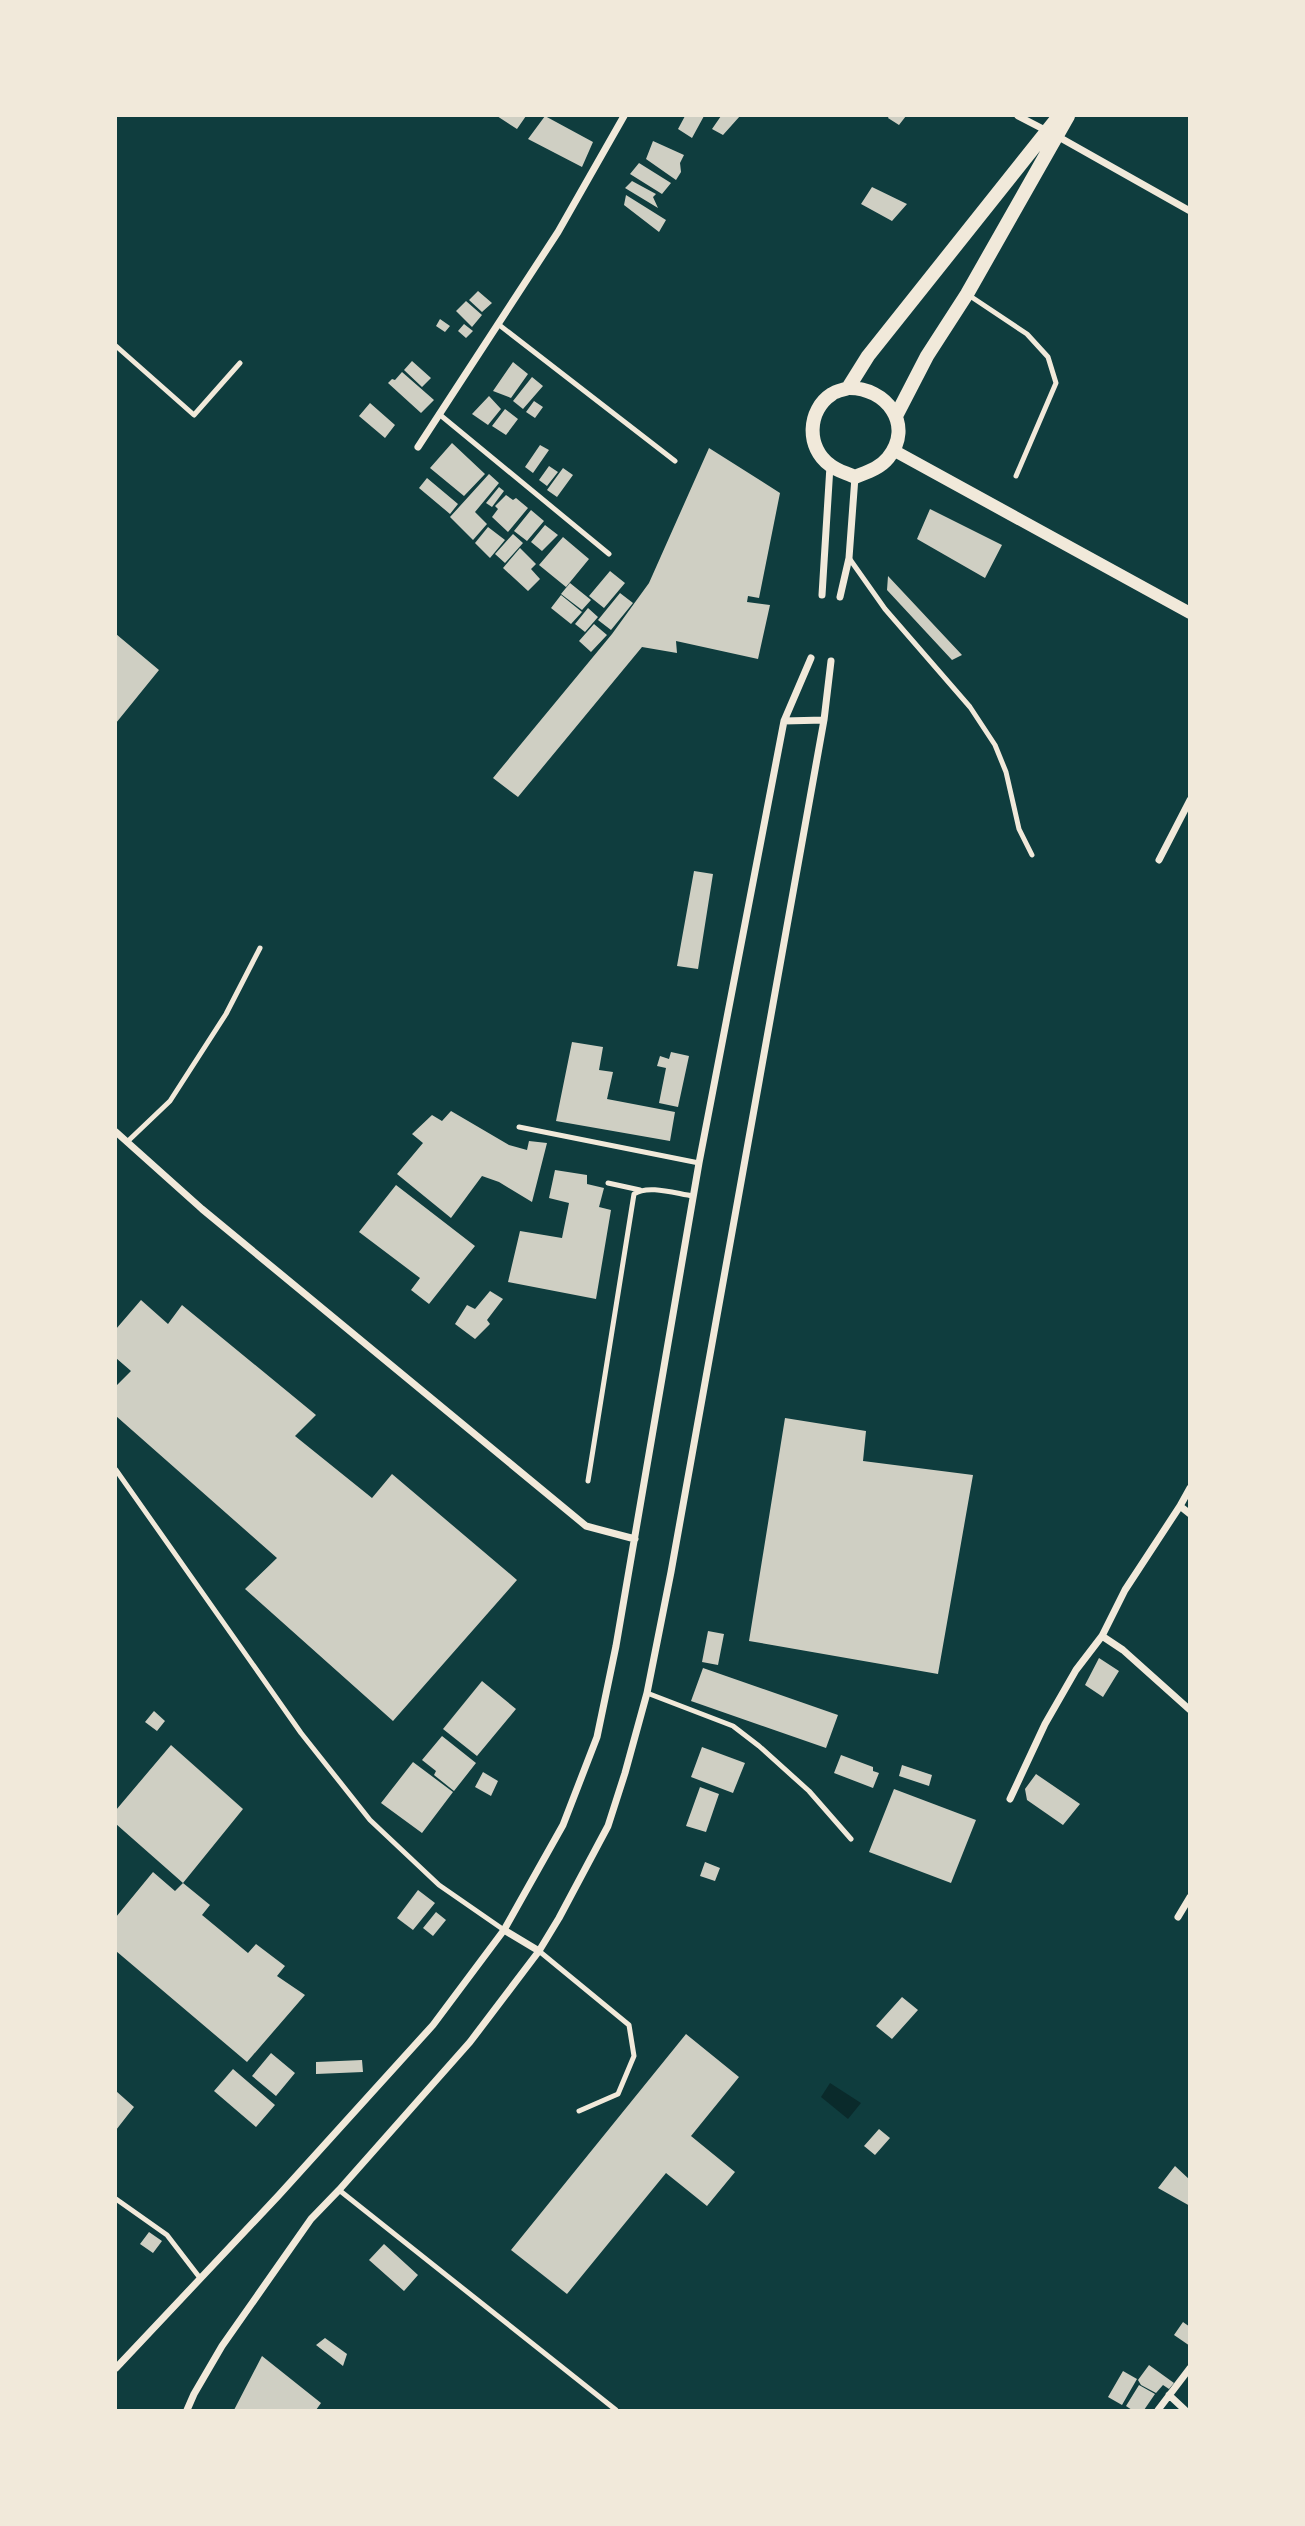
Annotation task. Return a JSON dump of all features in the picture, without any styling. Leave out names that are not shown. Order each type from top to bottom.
[{"type":"main road","points":[[896,416],[927,356],[967,295],[1059,116]]},
{"type":"main road","points":[[848,388],[868,356],[1051,133],[1068,116]]},
{"type":"main road","points":[[860,387],[876,392],[888,402],[896,416],[898,433],[893,450],[878,467],[855,477],[830,465],[818,453],[812,438],[813,421],[820,405],[832,394],[848,388],[860,387]]},
{"type":"street","points":[[418,447],[558,232],[624,116]]},
{"type":"street","points":[[1018,116],[1189,211]]},
{"type":"street","points":[[893,450],[1189,613]]},
{"type":"street","points":[[822,595],[830,465]]},
{"type":"street","points":[[840,597],[849,558],[855,477]]},
{"type":"street","points":[[116,2368],[279,2195],[433,2025],[504,1930],[563,1825],[597,1737],[635,1539],[649,1444],[699,1163],[784,721],[811,658]]},
{"type":"street","points":[[187,2410],[222,2346],[311,2219],[470,2042],[539,1951],[608,1826],[647,1693],[671,1572],[824,720],[831,661]]},
{"type":"street","points":[[784,721],[824,720]]},
{"type":"street","points":[[1159,860],[1189,800]]},
{"type":"street","points":[[116,1132],[202,1209],[577,1519],[586,1526],[635,1539]]},
{"type":"street","points":[[1010,1798],[1045,1724],[1076,1670],[1102,1636],[1125,1590],[1189,1488]]},
{"type":"street","points":[[1180,1506],[1189,1514]]},
{"type":"street","points":[[1102,1636],[1123,1650],[1189,1710]]},
{"type":"street","points":[[1178,1917],[1189,1897]]},
{"type":"street","points":[[504,1930],[539,1951]]},
{"type":"street","points":[[1158,2410],[1189,2368]]},
{"type":"street","points":[[1169,2395],[1185,2410]]},
{"type":"lane","points":[[967,295],[1027,334],[1048,357],[1056,383],[1016,476]]},
{"type":"lane","points":[[498,324],[675,461]]},
{"type":"lane","points":[[116,346],[194,415],[240,363]]},
{"type":"lane","points":[[439,414],[610,554]]},
{"type":"lane","points":[[849,558],[885,608],[970,707],[995,745],[1006,772],[1019,829],[1032,855]]},
{"type":"lane","points":[[127,1142],[170,1101],[226,1014],[260,948]]},
{"type":"lane","points":[[519,1127],[699,1163]]},
{"type":"lane","points":[[608,1183],[693,1196]]},
{"type":"lane","points":[[588,1481],[634,1194],[640,1190]]},
{"type":"lane","points":[[116,1470],[301,1734],[370,1820],[439,1885],[504,1930]]},
{"type":"lane","points":[[647,1693],[733,1726],[760,1746],[809,1791],[850,1839]]},
{"type":"lane","points":[[539,1951],[629,2025],[634,2056],[618,2094],[579,2111]]},
{"type":"lane","points":[[339,2190],[616,2410]]},
{"type":"lane","points":[[116,2199],[167,2235],[200,2278]]},
{"type":"water","points":[[830,2083],[861,2103],[848,2119],[821,2097]]},
{"type":"building","points":[[497,116],[526,116],[517,129]]},
{"type":"building","points":[[545,116],[593,142],[582,167],[528,139]]},
{"type":"building","points":[[685,116],[704,116],[692,138],[678,129]]},
{"type":"building","points":[[721,116],[740,116],[723,135],[712,129]]},
{"type":"building","points":[[906,116],[899,125],[888,118]]},
{"type":"building","points":[[653,141],[684,155],[680,163],[681,172],[676,180],[646,159]]},
{"type":"building","points":[[639,163],[671,183],[662,194],[630,174]]},
{"type":"building","points":[[632,181],[656,194],[653,197],[658,208],[625,188]]},
{"type":"building","points":[[872,187],[907,204],[892,221],[861,204]]},
{"type":"building","points":[[626,195],[666,220],[659,232],[624,205]]},
{"type":"building","points":[[478,291],[492,303],[482,312],[469,300]]},
{"type":"building","points":[[466,301],[482,315],[472,327],[456,311]]},
{"type":"building","points":[[440,319],[450,326],[445,332],[436,326]]},
{"type":"building","points":[[464,324],[473,331],[466,338],[458,331]]},
{"type":"building","points":[[412,361],[431,378],[422,387],[404,370]]},
{"type":"building","points":[[513,362],[528,374],[511,398],[493,391]]},
{"type":"building","points":[[402,372],[434,400],[421,413],[388,383]]},
{"type":"building","points":[[532,377],[543,386],[523,409],[513,401]]},
{"type":"building","points":[[489,396],[501,409],[488,425],[472,414]]},
{"type":"building","points":[[534,401],[543,407],[535,418],[526,412]]},
{"type":"building","points":[[370,403],[395,425],[385,438],[359,416]]},
{"type":"building","points":[[505,409],[518,419],[506,435],[492,426]]},
{"type":"building","points":[[452,443],[485,474],[464,496],[430,468]]},
{"type":"building","points":[[540,445],[549,450],[533,473],[525,467]]},
{"type":"building","points":[[709,448],[780,493],[759,598],[748,596],[747,602],[770,605],[758,659],[676,641],[677,653],[642,647],[518,797],[493,778],[612,634],[649,583]]},
{"type":"building","points":[[549,466],[558,472],[547,486],[539,480]]},
{"type":"building","points":[[563,468],[573,475],[557,497],[547,490]]},
{"type":"building","points":[[489,474],[499,483],[475,512],[487,524],[473,540],[450,517]]},
{"type":"building","points":[[427,478],[458,504],[450,514],[419,488]]},
{"type":"building","points":[[499,487],[504,491],[492,507],[486,503]]},
{"type":"building","points":[[506,495],[513,500],[516,498],[528,508],[508,532],[492,517],[498,509],[495,506]]},
{"type":"building","points":[[930,509],[1002,545],[985,578],[917,539]]},
{"type":"building","points":[[531,510],[544,521],[527,541],[514,531]]},
{"type":"building","points":[[545,525],[558,535],[542,551],[531,542]]},
{"type":"building","points":[[488,527],[505,540],[490,558],[475,543]]},
{"type":"building","points":[[513,534],[523,543],[505,563],[495,554]]},
{"type":"building","points":[[563,537],[589,559],[566,587],[539,565]]},
{"type":"building","points":[[520,548],[536,564],[531,569],[540,579],[528,591],[503,568]]},
{"type":"building","points":[[610,571],[625,583],[604,608],[589,596]]},
{"type":"building","points":[[888,576],[962,655],[952,660],[887,590]]},
{"type":"building","points":[[570,583],[591,600],[582,610],[561,594]]},
{"type":"building","points":[[620,593],[633,603],[611,630],[598,620]]},
{"type":"building","points":[[561,595],[582,612],[571,624],[551,608]]},
{"type":"building","points":[[588,608],[598,617],[585,632],[575,624]]},
{"type":"building","points":[[594,624],[607,635],[591,652],[579,641]]},
{"type":"building","points":[[116,634],[159,670],[116,723]]},
{"type":"building","points":[[694,871],[713,874],[698,969],[677,966]]},
{"type":"building","points":[[572,1042],[603,1047],[599,1070],[613,1072],[607,1099],[675,1112],[670,1141],[556,1121]]},
{"type":"building","points":[[671,1052],[689,1056],[678,1107],[659,1103],[666,1068],[657,1066],[660,1056],[669,1059]]},
{"type":"building","points":[[451,1111],[509,1145],[527,1150],[529,1141],[547,1143],[532,1202],[499,1182],[482,1176],[451,1218],[397,1174],[423,1143],[412,1134],[432,1115],[442,1121]]},
{"type":"building","points":[[555,1170],[587,1175],[587,1184],[604,1188],[599,1207],[611,1210],[596,1299],[508,1282],[520,1231],[562,1238],[569,1203],[549,1198]]},
{"type":"building","points":[[396,1185],[475,1246],[429,1304],[411,1290],[420,1278],[359,1232]]},
{"type":"building","points":[[490,1291],[503,1299],[487,1320],[490,1324],[475,1339],[455,1324],[467,1305],[475,1309]]},
{"type":"building","points":[[141,1300],[168,1324],[182,1305],[316,1415],[295,1436],[372,1498],[392,1474],[517,1580],[393,1721],[245,1589],[277,1558],[116,1416],[116,1386],[131,1371],[116,1358],[116,1329]]},
{"type":"building","points":[[785,1418],[866,1431],[863,1461],[973,1475],[938,1674],[749,1641]]},
{"type":"building","points":[[708,1631],[724,1634],[718,1665],[702,1662]]},
{"type":"building","points":[[1099,1658],[1119,1671],[1103,1697],[1085,1685]]},
{"type":"building","points":[[703,1668],[838,1715],[826,1748],[691,1701]]},
{"type":"building","points":[[482,1681],[516,1709],[477,1756],[443,1729]]},
{"type":"building","points":[[154,1711],[165,1721],[157,1731],[145,1722]]},
{"type":"building","points":[[442,1736],[476,1763],[454,1791],[434,1775],[436,1771],[422,1760]]},
{"type":"building","points":[[171,1745],[243,1809],[183,1883],[116,1824],[116,1810]]},
{"type":"building","points":[[702,1747],[745,1763],[733,1793],[691,1777]]},
{"type":"building","points":[[841,1755],[873,1767],[873,1771],[879,1773],[873,1788],[834,1773]]},
{"type":"building","points":[[413,1762],[453,1792],[422,1833],[381,1803]]},
{"type":"building","points":[[902,1765],[932,1775],[929,1786],[899,1776]]},
{"type":"building","points":[[483,1772],[498,1781],[491,1796],[475,1787]]},
{"type":"building","points":[[1036,1774],[1080,1804],[1063,1825],[1027,1800],[1025,1789]]},
{"type":"building","points":[[700,1787],[719,1794],[706,1832],[686,1826]]},
{"type":"building","points":[[894,1789],[976,1820],[951,1883],[869,1852]]},
{"type":"building","points":[[705,1862],[720,1868],[715,1881],[700,1876]]},
{"type":"building","points":[[153,1872],[175,1891],[183,1883],[210,1905],[202,1915],[248,1953],[256,1944],[285,1966],[277,1976],[305,1995],[247,2062],[116,1951],[116,1917]]},
{"type":"building","points":[[418,1890],[435,1903],[413,1930],[397,1918]]},
{"type":"building","points":[[436,1912],[446,1920],[433,1936],[423,1928]]},
{"type":"building","points":[[902,1997],[918,2010],[892,2039],[876,2026]]},
{"type":"building","points":[[686,2034],[739,2077],[691,2136],[735,2172],[707,2206],[666,2173],[567,2294],[511,2250]]},
{"type":"building","points":[[271,2053],[295,2073],[276,2096],[252,2076]]},
{"type":"building","points":[[362,2060],[363,2072],[316,2074],[316,2062]]},
{"type":"building","points":[[233,2069],[275,2105],[256,2127],[214,2091]]},
{"type":"building","points":[[116,2091],[134,2107],[116,2130]]},
{"type":"building","points":[[879,2129],[890,2138],[875,2155],[864,2146]]},
{"type":"building","points":[[1175,2166],[1190,2180],[1190,2206],[1158,2188]]},
{"type":"building","points":[[149,2232],[162,2241],[153,2253],[140,2244]]},
{"type":"building","points":[[384,2244],[418,2275],[404,2291],[369,2260]]},
{"type":"building","points":[[1183,2322],[1190,2327],[1190,2346],[1174,2335]]},
{"type":"building","points":[[325,2338],[347,2354],[343,2366],[316,2345]]},
{"type":"building","points":[[262,2356],[321,2403],[316,2410],[234,2410]]},
{"type":"building","points":[[1149,2365],[1174,2383],[1169,2389],[1163,2385],[1156,2393],[1141,2385],[1138,2380]]},
{"type":"building","points":[[1123,2371],[1137,2379],[1122,2405],[1108,2397]]},
{"type":"building","points":[[1139,2385],[1155,2394],[1144,2410],[1132,2410],[1126,2406]]}]
